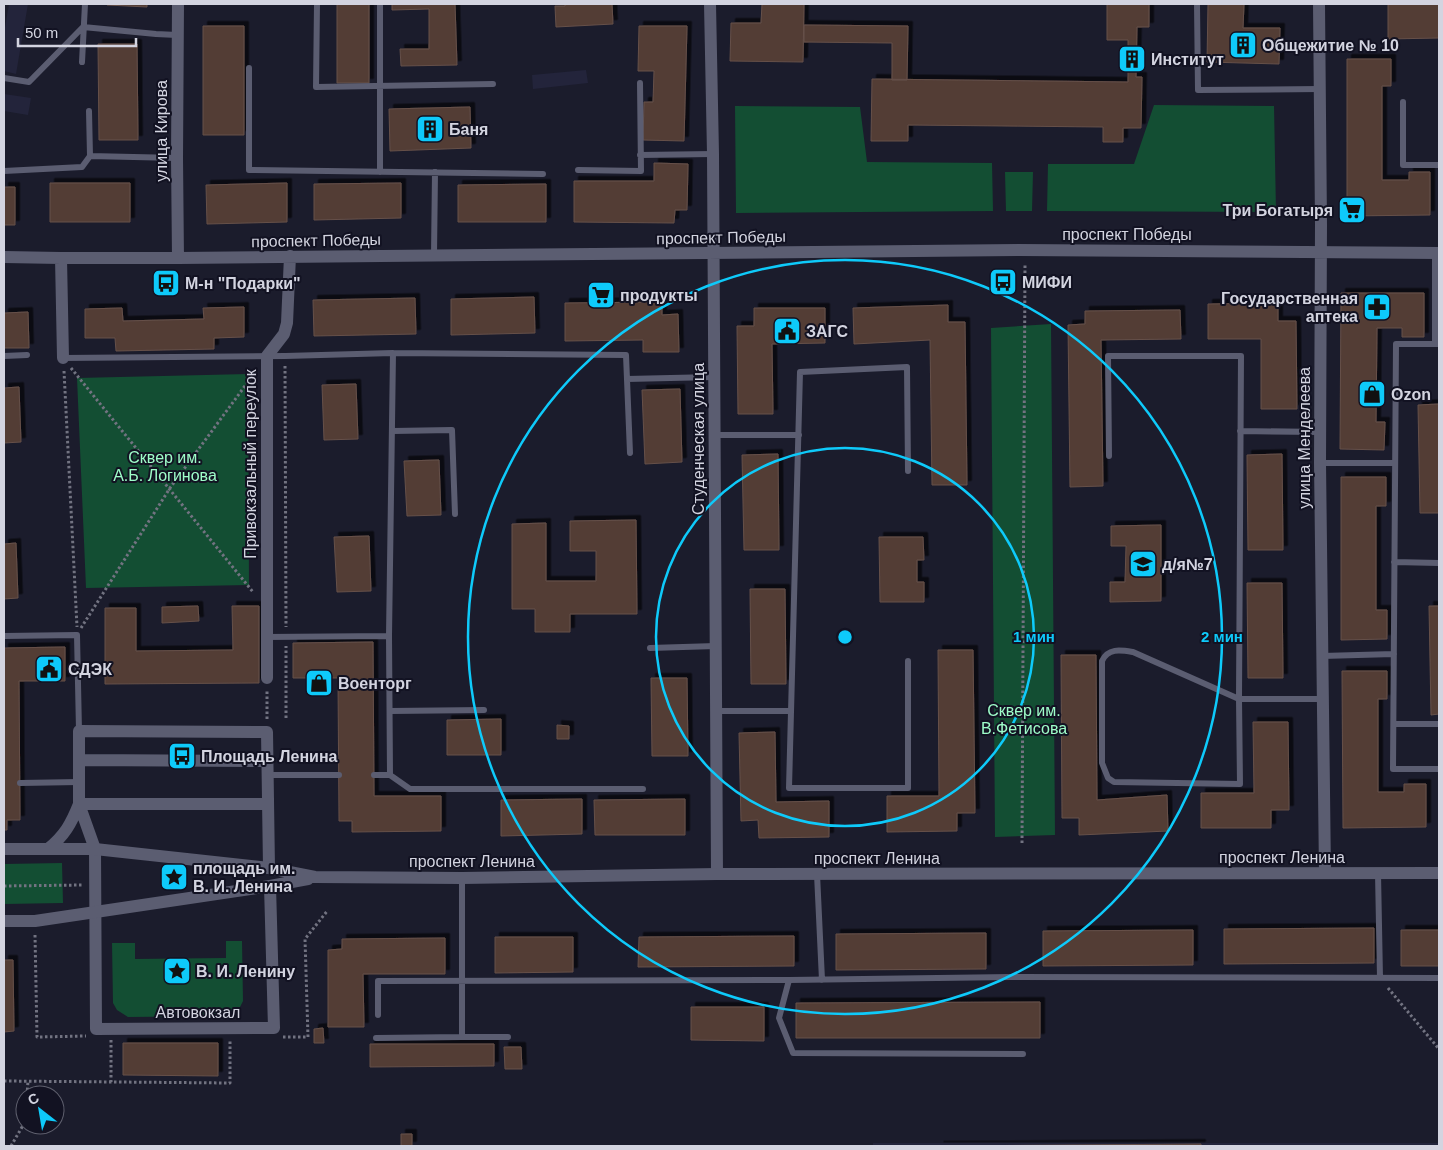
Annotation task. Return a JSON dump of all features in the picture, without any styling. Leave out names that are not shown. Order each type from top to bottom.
[{"type":"street","name":"улица Кирова","points":[[178,4],[178,258]]},
{"type":"street","name":"Студенческая улица","points":[[710,4],[713,154],[717,874]]},
{"type":"street","name":"улица Менделеева","points":[[1319,4],[1320,463],[1325,873]]},
{"type":"street","name":"проспект Победы","points":[[4,256],[178,258],[1019,250],[1437,253]]},
{"type":"street","name":"Привокзальный переулок","points":[[267,678],[267,356],[284,334],[287,323],[290,256]]},
{"type":"street","points":[[61,258],[63,358]]},
{"type":"street","points":[[95,912],[95,850],[79,804],[79,731],[267,732],[270,886]]},
{"type":"street","points":[[79,760],[267,761]]},
{"type":"street","points":[[79,804],[267,804]]},
{"type":"street","points":[[48,849],[62,837],[72,822],[79,804]]},
{"type":"street","name":"проспект Ленина","points":[[4,849],[95,850],[269,868],[315,877],[462,878],[717,874],[1439,873]]},
{"type":"street","name":"проспект Ленина","points":[[4,921],[35,921],[270,886],[315,877]]},
{"type":"street","name":"Автовокзал","points":[[95,912],[96,1029],[274,1028],[270,886]]},
{"type":"lane","points":[[82,62],[85,4]]},
{"type":"lane","points":[[317,4],[316,87],[493,84]]},
{"type":"lane","points":[[380,4],[380,172]]},
{"type":"lane","points":[[1197,4],[1198,90],[1320,88]]},
{"type":"lane","points":[[4,78],[29,82],[84,27],[177,35]]},
{"type":"lane","points":[[249,68],[249,170],[543,174]]},
{"type":"lane","points":[[578,170],[640,171],[640,83]]},
{"type":"lane","points":[[1403,102],[1404,165],[1439,166]]},
{"type":"lane","points":[[4,171],[82,167],[90,156],[89,111]]},
{"type":"lane","points":[[640,155],[713,154]]},
{"type":"lane","points":[[90,156],[177,158]]},
{"type":"lane","points":[[434,255],[435,172]]},
{"type":"lane","points":[[1437,253],[1437,344],[1396,344],[1393,769],[1439,769]]},
{"type":"lane","points":[[63,358],[393,353],[626,354],[630,453]]},
{"type":"lane","points":[[390,775],[389,636],[393,353]]},
{"type":"lane","points":[[4,356],[27,355]]},
{"type":"lane","points":[[1109,456],[1108,356],[1241,356],[1238,699],[1240,784],[1114,782],[1108,778],[1102,764],[1102,662],[1104,656],[1111,651],[1133,652],[1238,699],[1322,699]]},
{"type":"lane","points":[[908,471],[907,367],[800,372],[789,788],[908,788],[908,661]]},
{"type":"lane","points":[[627,379],[714,377]]},
{"type":"lane","points":[[393,431],[452,430],[455,514]]},
{"type":"lane","points":[[1240,431],[1320,432]]},
{"type":"lane","points":[[714,435],[798,435]]},
{"type":"lane","points":[[1320,463],[1395,463]]},
{"type":"lane","points":[[1394,562],[1439,563]]},
{"type":"lane","points":[[4,636],[77,635],[79,731]]},
{"type":"lane","points":[[266,637],[389,636]]},
{"type":"lane","points":[[650,648],[716,646]]},
{"type":"lane","points":[[1322,656],[1394,654]]},
{"type":"lane","points":[[390,711],[484,710]]},
{"type":"lane","points":[[716,711],[791,711]]},
{"type":"lane","points":[[1394,724],[1439,724]]},
{"type":"lane","points":[[267,775],[339,775]]},
{"type":"lane","points":[[374,776],[390,775],[410,789],[643,789]]},
{"type":"lane","points":[[20,783],[79,782]]},
{"type":"lane","points":[[1378,872],[1380,978]]},
{"type":"lane","points":[[817,874],[822,980]]},
{"type":"lane","points":[[462,878],[462,1037]]},
{"type":"lane","points":[[378,1016],[378,981],[822,980],[1011,977],[1439,978]]},
{"type":"lane","points":[[789,980],[779,1018],[793,1053],[1023,1054]]},
{"type":"lane","points":[[376,1038],[508,1038]]},
{"type":"path","points":[[1022,842],[1025,265]]},
{"type":"path","points":[[77,635],[170,488],[267,356]]},
{"type":"path","points":[[284,356],[286,718]]},
{"type":"path","points":[[63,358],[266,608]]},
{"type":"path","points":[[63,358],[77,635]]},
{"type":"path","points":[[267,678],[267,732]]},
{"type":"path","points":[[4,886],[95,884]]},
{"type":"path","points":[[35,935],[37,1037],[92,1036]]},
{"type":"path","points":[[1380,978],[1439,1049]]},
{"type":"path","points":[[4,1081],[111,1082],[111,1036]]},
{"type":"path","points":[[28,1081],[28,1085]]},
{"type":"path","points":[[11,1146],[17,1135]]},
{"type":"shaded area","points":[[9,4],[28,4],[16,74],[4,71],[4,33]]},
{"type":"shaded area","points":[[586,70],[588,83],[533,89],[532,75]]},
{"type":"shaded area","points":[[4,94],[31,98],[28,115],[4,111]]},
{"type":"shaded area","points":[[873,1143],[1439,1143],[1439,1146],[873,1146]]},
{"type":"green space","points":[[1154,105],[1274,106],[1276,212],[1047,211],[1048,164],[1134,164]]},
{"type":"green space","points":[[735,106],[860,107],[867,162],[992,163],[993,211],[736,213]]},
{"type":"green space","points":[[1005,172],[1033,172],[1032,211],[1006,211]]},
{"type":"green space","name":"Сквер им. В.Фетисова","points":[[1051,324],[1055,835],[995,837],[991,328]]},
{"type":"green space","name":"Сквер им. А.Б. Логинова","points":[[248,374],[249,585],[86,588],[77,378]]},
{"type":"green space","points":[[62,863],[63,903],[4,904],[4,864]]},
{"type":"green space","points":[[226,941],[242,941],[243,1001],[237,1013],[229,1016],[128,1017],[117,1010],[113,1003],[112,943],[135,943],[135,959],[226,958]]},
{"type":"building","points":[[147,4],[147,7],[107,5]]},
{"type":"building","points":[[337,4],[369,4],[369,83],[337,83]]},
{"type":"building","points":[[392,4],[455,4],[457,65],[401,66],[400,49],[429,49],[429,9],[392,10]]},
{"type":"building","points":[[565,4],[612,4],[613,24],[556,27],[555,6],[565,6]]},
{"type":"building","points":[[762,4],[804,4],[803,62],[730,61],[731,23],[761,23]]},
{"type":"building","name":"Институт","points":[[1107,4],[1149,4],[1149,27],[1137,27],[1136,77],[1142,77],[1141,128],[1123,128],[1123,142],[1103,142],[1103,127],[908,125],[908,141],[871,141],[872,79],[1128,82],[1128,40],[1107,40]]},
{"type":"building","name":"Общежитие № 10","points":[[1208,4],[1244,4],[1243,28],[1280,28],[1279,64],[1207,62]]},
{"type":"building","points":[[1388,4],[1439,4],[1439,38],[1388,39]]},
{"type":"building","points":[[804,25],[908,26],[907,80],[892,80],[892,43],[804,42]]},
{"type":"building","points":[[203,26],[244,26],[244,135],[203,135]]},
{"type":"building","points":[[639,26],[687,26],[684,141],[643,140],[644,102],[653,102],[654,71],[638,71]]},
{"type":"building","points":[[98,44],[137,44],[138,140],[99,140]]},
{"type":"building","points":[[1347,59],[1391,59],[1391,86],[1382,86],[1382,180],[1409,180],[1409,172],[1430,172],[1430,215],[1347,216]]},
{"type":"building","name":"Баня","points":[[470,107],[471,148],[390,151],[389,109]]},
{"type":"building","points":[[654,163],[688,164],[687,210],[675,210],[674,223],[574,222],[574,181],[654,181]]},
{"type":"building","points":[[50,183],[130,183],[130,222],[50,222]]},
{"type":"building","points":[[287,183],[287,222],[207,224],[206,185]]},
{"type":"building","points":[[401,183],[401,218],[314,220],[314,184]]},
{"type":"building","points":[[546,184],[546,222],[458,222],[458,185]]},
{"type":"building","points":[[4,187],[15,187],[15,225],[4,225]]},
{"type":"building","points":[[1341,293],[1424,293],[1424,337],[1402,337],[1402,328],[1377,328],[1376,422],[1385,422],[1384,450],[1340,449]]},
{"type":"building","points":[[534,297],[535,333],[451,335],[451,299]]},
{"type":"building","points":[[415,298],[416,334],[314,336],[313,300]]},
{"type":"building","points":[[662,302],[662,315],[678,314],[679,352],[643,352],[643,340],[565,341],[565,303]]},
{"type":"building","points":[[1278,303],[1278,321],[1296,321],[1297,409],[1261,409],[1261,339],[1208,339],[1208,304]]},
{"type":"building","points":[[948,305],[948,322],[965,322],[967,485],[932,485],[930,340],[854,344],[853,308]]},
{"type":"building","points":[[244,307],[244,337],[214,338],[214,349],[116,351],[115,338],[85,338],[85,309],[122,308],[123,321],[204,319],[203,308]]},
{"type":"building","points":[[754,308],[825,308],[825,343],[772,344],[773,414],[738,414],[737,326],[754,326]]},
{"type":"building","points":[[1180,310],[1181,339],[1101,340],[1103,486],[1070,487],[1068,325],[1085,324],[1085,311]]},
{"type":"building","points":[[28,312],[29,348],[4,348],[4,313]]},
{"type":"building","points":[[356,384],[358,439],[324,440],[322,385]]},
{"type":"building","points":[[19,387],[21,442],[4,443],[4,388]]},
{"type":"building","points":[[680,389],[682,462],[645,464],[642,390]]},
{"type":"building","points":[[1439,404],[1439,513],[1420,513],[1418,405]]},
{"type":"building","points":[[778,454],[779,550],[744,550],[742,455]]},
{"type":"building","points":[[1282,454],[1283,550],[1248,550],[1247,455]]},
{"type":"building","points":[[439,460],[441,515],[407,516],[404,461]]},
{"type":"building","points":[[1341,477],[1386,477],[1386,506],[1376,506],[1376,610],[1387,610],[1387,639],[1341,640]]},
{"type":"building","points":[[636,520],[637,614],[570,614],[570,632],[535,632],[535,609],[512,609],[512,524],[546,523],[546,581],[596,581],[596,551],[570,551],[570,521]]},
{"type":"building","name":"д/я№7","points":[[1161,525],[1161,601],[1110,602],[1110,582],[1125,582],[1126,546],[1111,546],[1111,526]]},
{"type":"building","points":[[369,536],[371,591],[337,592],[334,537]]},
{"type":"building","points":[[879,537],[923,537],[924,560],[917,560],[917,582],[924,582],[924,602],[880,602]]},
{"type":"building","points":[[16,543],[18,598],[4,599],[4,544]]},
{"type":"building","points":[[1247,583],[1282,583],[1283,678],[1248,678]]},
{"type":"building","points":[[750,589],[785,589],[786,684],[751,684]]},
{"type":"building","points":[[198,606],[199,621],[162,623],[162,607]]},
{"type":"building","points":[[232,606],[259,606],[259,683],[105,684],[105,608],[136,608],[136,651],[233,650]]},
{"type":"building","points":[[1429,606],[1439,606],[1439,714],[1431,715]]},
{"type":"building","points":[[373,642],[374,796],[441,796],[441,831],[352,832],[352,821],[339,821],[338,678],[293,678],[293,643]]},
{"type":"building","points":[[65,647],[65,681],[19,681],[20,820],[7,820],[7,830],[4,830],[4,648]]},
{"type":"building","points":[[938,650],[973,650],[975,813],[957,813],[957,831],[887,832],[887,796],[939,796]]},
{"type":"building","points":[[1061,655],[1096,655],[1097,800],[1167,795],[1168,831],[1079,835],[1079,818],[1062,818]]},
{"type":"building","points":[[1342,671],[1387,671],[1387,699],[1378,699],[1378,792],[1404,792],[1404,784],[1426,784],[1426,827],[1343,828]]},
{"type":"building","points":[[651,678],[687,678],[688,756],[652,756]]},
{"type":"building","points":[[501,719],[501,755],[447,755],[447,720]]},
{"type":"building","points":[[1253,722],[1288,722],[1289,810],[1271,810],[1271,828],[1201,828],[1201,793],[1254,793]]},
{"type":"building","points":[[557,725],[569,726],[569,739],[557,739]]},
{"type":"building","points":[[775,732],[776,802],[829,801],[829,837],[759,838],[758,820],[741,821],[739,733]]},
{"type":"building","points":[[582,799],[582,834],[501,836],[501,800]]},
{"type":"building","points":[[685,799],[685,835],[595,835],[594,800]]},
{"type":"building","points":[[1374,928],[1374,963],[1224,964],[1224,929]]},
{"type":"building","points":[[1193,930],[1193,965],[1043,966],[1043,931]]},
{"type":"building","points":[[1401,930],[1439,930],[1439,966],[1401,966]]},
{"type":"building","points":[[986,933],[986,969],[836,970],[836,934]]},
{"type":"building","points":[[794,936],[794,966],[638,967],[639,937]]},
{"type":"building","points":[[495,937],[573,937],[573,972],[495,973]]},
{"type":"building","points":[[445,938],[445,974],[363,974],[364,1027],[328,1027],[328,950],[342,949],[342,939]]},
{"type":"building","points":[[4,960],[13,960],[14,1031],[4,1032]]},
{"type":"building","points":[[1040,1002],[1040,1038],[796,1038],[796,1003]]},
{"type":"building","points":[[691,1007],[764,1007],[764,1041],[691,1040]]},
{"type":"building","points":[[323,1028],[324,1043],[314,1043],[314,1029]]},
{"type":"building","points":[[123,1043],[218,1043],[218,1076],[123,1075]]},
{"type":"building","points":[[370,1044],[494,1044],[494,1066],[370,1067]]},
{"type":"building","points":[[504,1047],[521,1047],[522,1069],[505,1069]]},
{"type":"building","points":[[401,1134],[412,1134],[412,1146],[401,1146]]},
{"type":"building","points":[[1201,1144],[1201,1146],[939,1146]]},
{"type":"place","name":"Общежитие № 10","points":[[1243,45]]},
{"type":"place","name":"Институт","points":[[1132,59]]},
{"type":"place","name":"Баня","points":[[430,129]]},
{"type":"place","name":"Три Богатыря","points":[[1352,210]]},
{"type":"place","name":"МИФИ","points":[[1003,282]]},
{"type":"place","name":"М-н \"Подарки\"","points":[[166,283]]},
{"type":"place","name":"продукты","points":[[601,295]]},
{"type":"place","name":"Государственная аптека","points":[[1377,307]]},
{"type":"place","name":"ЗАГС","points":[[787,331]]},
{"type":"place","name":"Ozon","points":[[1372,394]]},
{"type":"place","name":"д/я№7","points":[[1143,564]]},
{"type":"place","name":"СДЭК","points":[[49,669]]},
{"type":"place","name":"Военторг","points":[[319,683]]},
{"type":"place","name":"Площадь Ленина","points":[[182,756]]},
{"type":"place","name":"площадь им. В. И. Ленина","points":[[174,877]]},
{"type":"place","name":"В. И. Ленину","points":[[177,971]]}]
